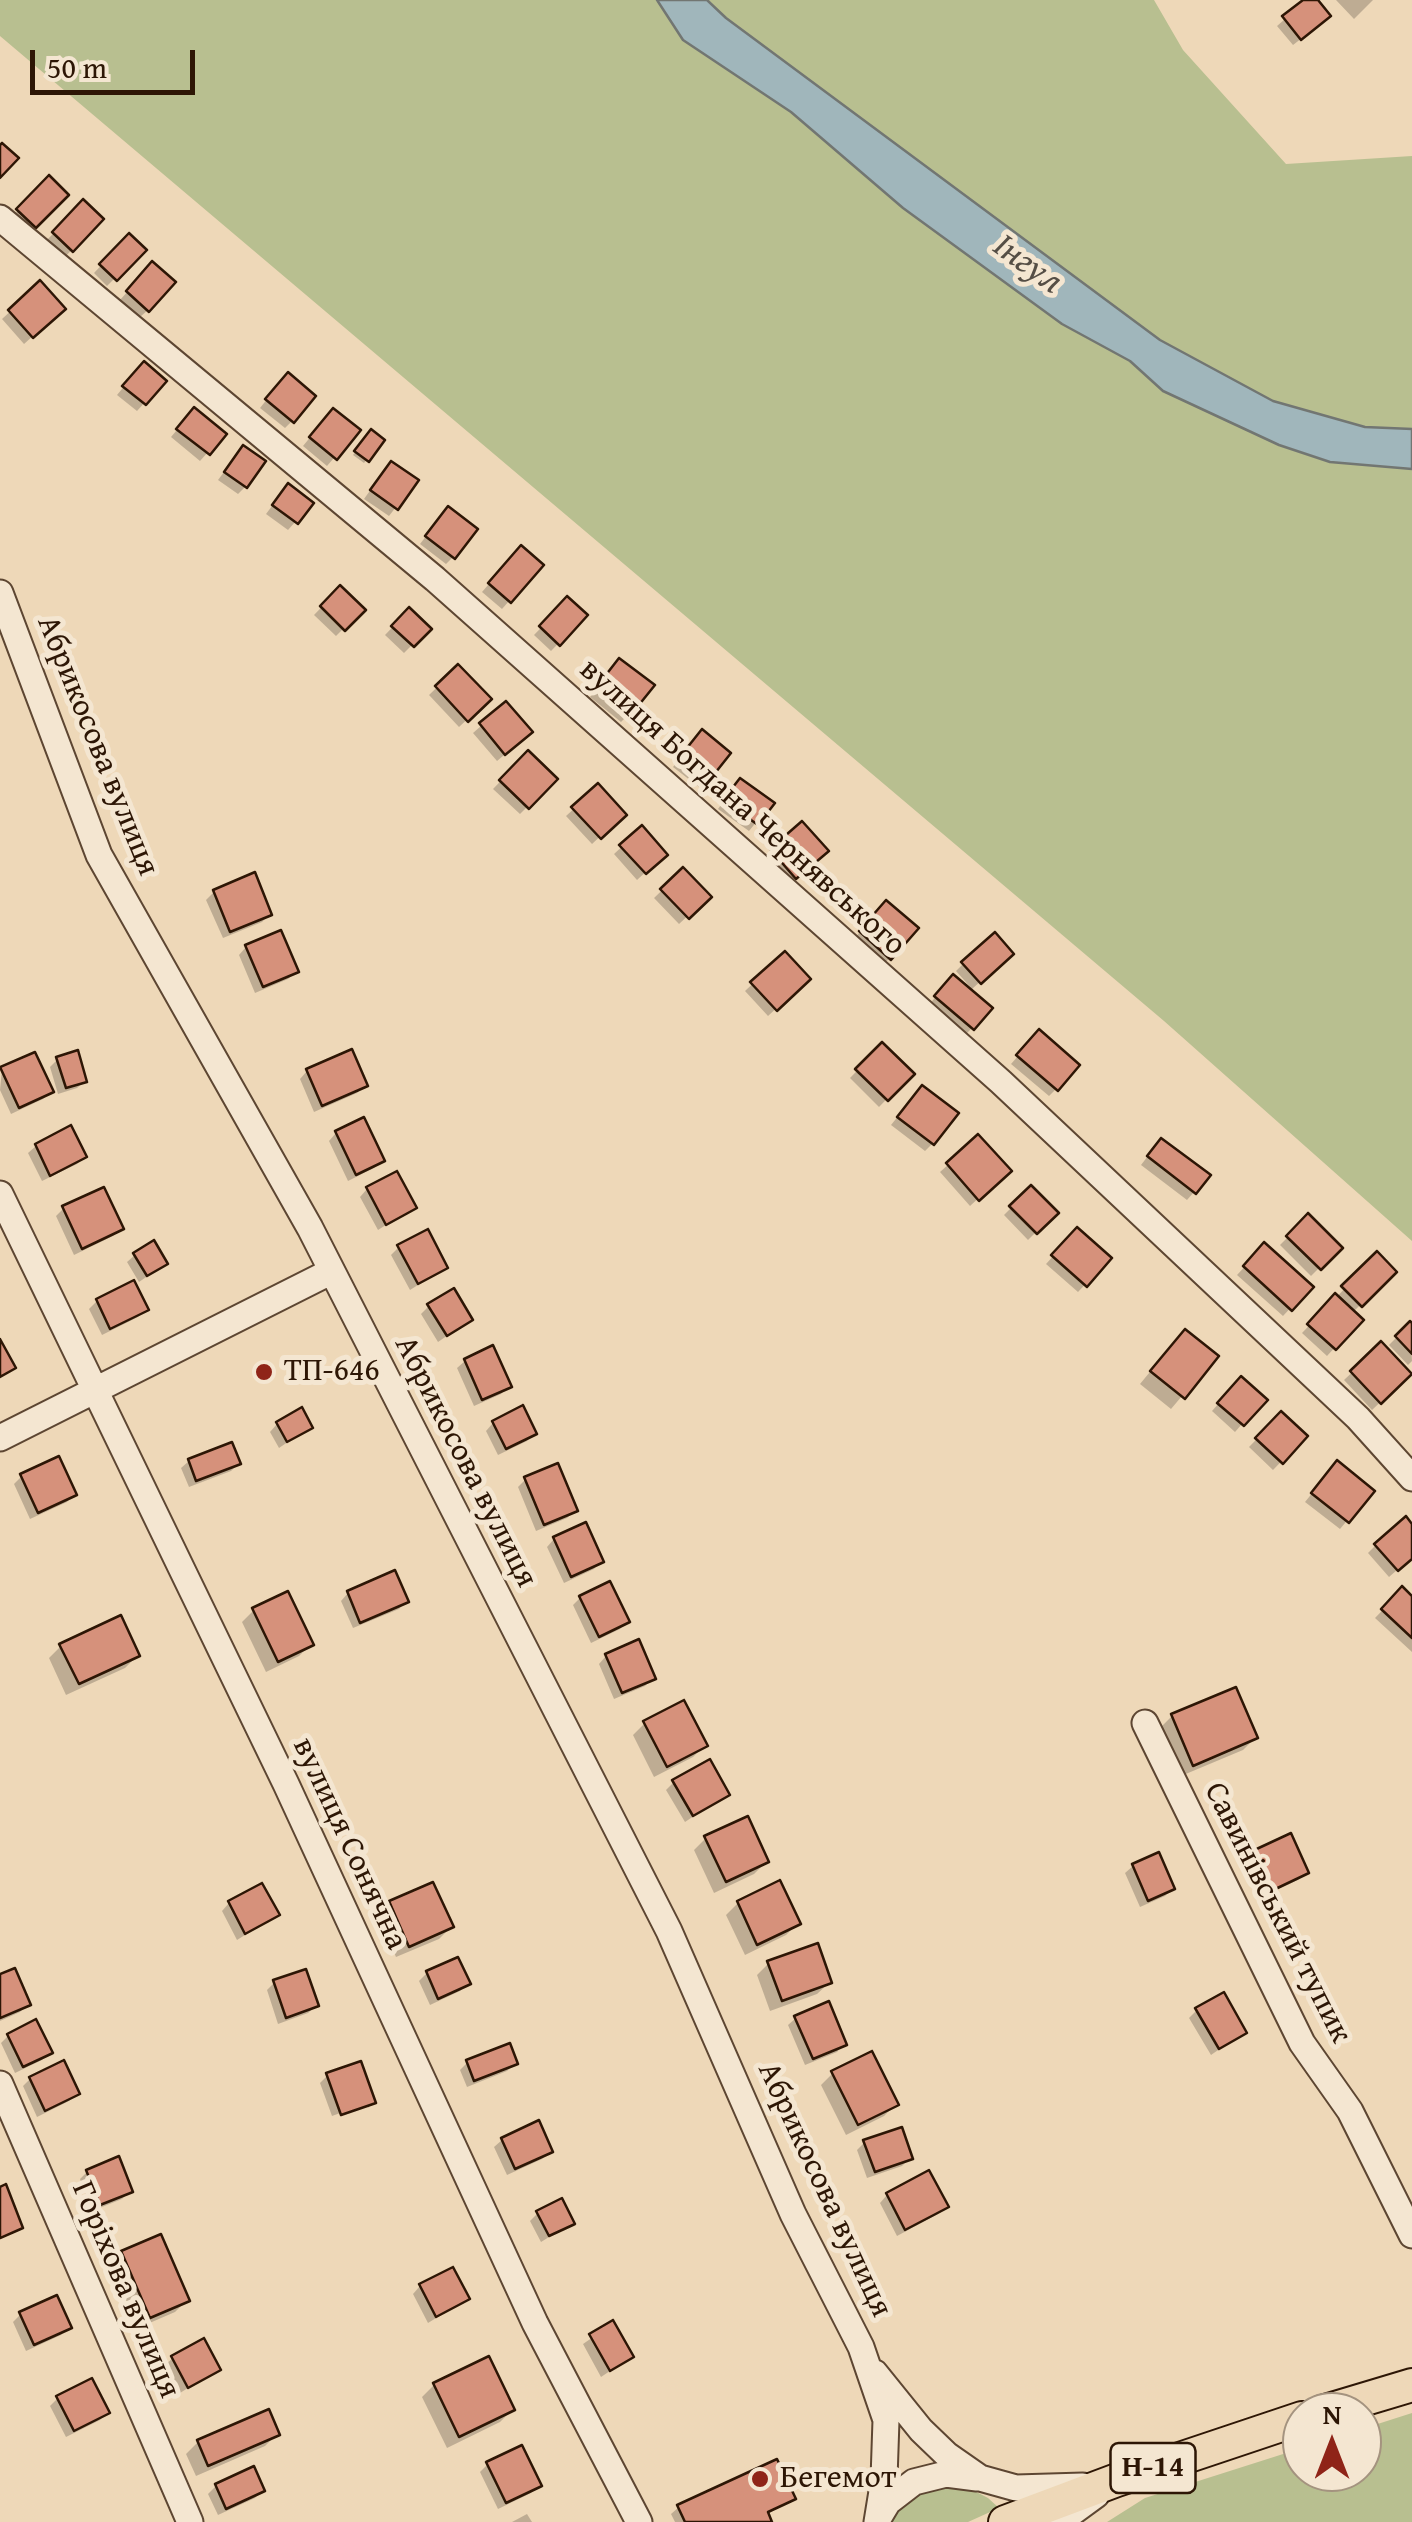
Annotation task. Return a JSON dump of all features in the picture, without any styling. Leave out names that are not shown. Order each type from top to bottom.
[{"type":"main road","points":[[1382,2394],[1412,2385]]},
{"type":"main road","name":"Н-14","points":[[1014,2520],[1282,2425]]},
{"type":"street","name":"вулиця Богдана Чернявського","points":[[0,218],[435,579],[1002,1082],[1358,1418],[1412,1478]]},
{"type":"street","name":"Абрикосова вулиця","points":[[0,594],[100,855],[332,1270],[670,1931],[793,2214],[868,2365]]},
{"type":"street","name":"вулиця Сонячна","points":[[0,1194],[286,1784],[536,2324],[639,2522]]},
{"type":"street","points":[[0,1438],[332,1270]]},
{"type":"street","name":"Савинівський тупик","points":[[1144,1724],[1302,2043],[1350,2111],[1412,2235]]},
{"type":"street","name":"Горіхова вулиця","points":[[0,2084],[190,2522]]},
{"type":"street","points":[[868,2365],[921,2430],[947,2455],[997,2489],[1014,2520]]},
{"type":"street","points":[[868,2365],[886,2420],[878,2520]]},
{"type":"street","points":[[878,2520],[888,2502],[914,2482],[946,2474],[1016,2488],[1080,2487],[1118,2480]]},
{"type":"street","points":[[1059,2522],[1118,2480]]},
{"type":"green space","points":[[0,0],[657,0],[683,40],[791,112],[903,208],[1061,324],[1130,361],[1163,391],[1279,445],[1330,462],[1412,469],[1412,1241],[1164,1021],[0,36]]},
{"type":"green space","points":[[707,0],[1154,0],[1183,50],[1286,164],[1412,156],[1412,429],[1365,427],[1273,401],[1160,340]]},
{"type":"green space","points":[[1412,2413],[1412,2522],[1107,2522],[1145,2498],[1282,2454],[1282,2492],[1382,2492],[1382,2423]]},
{"type":"green space","points":[[963,2485],[999,2508],[968,2522],[887,2522],[920,2489]]},
{"type":"water","name":"Інгул","points":[[657,0],[707,0],[1160,340],[1273,401],[1365,427],[1412,429],[1412,469],[1330,462],[1279,445],[1163,391],[1130,361],[1062,324],[903,208],[791,112],[683,40]]},
{"type":"building","points":[[1303,0],[1318,0],[1331,16],[1301,40],[1282,16]]},
{"type":"building","points":[[0,145],[19,158],[0,178]]},
{"type":"building","points":[[49,175],[69,195],[36,228],[16,209]]},
{"type":"building","points":[[83,199],[104,219],[73,252],[52,232]]},
{"type":"building","points":[[129,233],[147,250],[117,281],[99,264]]},
{"type":"building","points":[[152,261],[176,282],[149,312],[126,291]]},
{"type":"building","points":[[40,280],[66,309],[33,338],[8,310]]},
{"type":"building","points":[[144,361],[167,381],[146,405],[122,386]]},
{"type":"building","points":[[288,372],[316,396],[294,423],[265,399]]},
{"type":"building","points":[[194,407],[227,434],[210,455],[176,429]]},
{"type":"building","points":[[333,408],[361,430],[337,460],[309,437]]},
{"type":"building","points":[[371,429],[385,440],[369,462],[354,451]]},
{"type":"building","points":[[243,445],[266,461],[247,488],[224,472]]},
{"type":"building","points":[[391,461],[419,480],[398,510],[370,490]]},
{"type":"building","points":[[288,483],[314,503],[298,524],[272,505]]},
{"type":"building","points":[[448,506],[478,529],[455,559],[425,536]]},
{"type":"building","points":[[521,545],[544,565],[511,603],[488,583]]},
{"type":"building","points":[[340,585],[366,610],[345,631],[320,606]]},
{"type":"building","points":[[567,596],[588,615],[560,646],[539,626]]},
{"type":"building","points":[[409,607],[432,629],[414,647],[391,626]]},
{"type":"building","points":[[619,658],[655,685],[630,716],[595,689]]},
{"type":"building","points":[[458,664],[492,699],[468,722],[435,686]]},
{"type":"building","points":[[506,701],[533,732],[505,755],[479,723]]},
{"type":"building","points":[[702,729],[731,753],[708,782],[679,758]]},
{"type":"building","points":[[528,750],[558,779],[529,809],[499,780]]},
{"type":"building","points":[[740,778],[775,803],[758,825],[723,800]]},
{"type":"building","points":[[598,783],[627,815],[601,839],[571,807]]},
{"type":"building","points":[[802,821],[829,851],[796,879],[770,849]]},
{"type":"building","points":[[642,825],[668,855],[646,874],[619,845]]},
{"type":"building","points":[[683,867],[712,897],[689,919],[660,889]]},
{"type":"building","points":[[255,872],[272,915],[230,932],[213,890]]},
{"type":"building","points":[[886,900],[919,928],[891,960],[859,931]]},
{"type":"building","points":[[281,930],[299,972],[263,987],[245,945]]},
{"type":"building","points":[[995,932],[1014,954],[981,984],[961,962]]},
{"type":"building","points":[[785,951],[811,979],[777,1011],[750,982]]},
{"type":"building","points":[[953,974],[993,1008],[974,1030],[934,996]]},
{"type":"building","points":[[1039,1029],[1080,1065],[1058,1091],[1016,1055]]},
{"type":"building","points":[[882,1042],[915,1074],[888,1101],[855,1069]]},
{"type":"building","points":[[352,1049],[368,1086],[322,1106],[306,1069]]},
{"type":"building","points":[[78,1050],[87,1082],[66,1088],[56,1057]]},
{"type":"building","points":[[35,1052],[54,1092],[19,1108],[0,1067]]},
{"type":"building","points":[[922,1085],[959,1113],[934,1145],[897,1117]]},
{"type":"building","points":[[364,1117],[385,1161],[356,1175],[335,1131]]},
{"type":"building","points":[[71,1125],[87,1157],[50,1176],[35,1144]]},
{"type":"building","points":[[978,1134],[1012,1171],[979,1201],[946,1163]]},
{"type":"building","points":[[1161,1138],[1211,1175],[1196,1194],[1147,1156]]},
{"type":"building","points":[[397,1171],[417,1208],[386,1225],[366,1187]]},
{"type":"building","points":[[1031,1185],[1059,1213],[1037,1234],[1009,1206]]},
{"type":"building","points":[[104,1187],[124,1229],[82,1249],[62,1206]]},
{"type":"building","points":[[1308,1213],[1343,1248],[1321,1270],[1286,1236]]},
{"type":"building","points":[[1077,1227],[1112,1258],[1087,1287],[1051,1255]]},
{"type":"building","points":[[428,1229],[448,1268],[418,1284],[397,1245]]},
{"type":"building","points":[[154,1240],[168,1264],[147,1276],[133,1253]]},
{"type":"building","points":[[1264,1242],[1314,1287],[1292,1311],[1243,1266]]},
{"type":"building","points":[[1377,1251],[1397,1272],[1362,1307],[1341,1286]]},
{"type":"building","points":[[134,1280],[149,1310],[110,1329],[96,1299]]},
{"type":"building","points":[[454,1288],[473,1320],[447,1336],[427,1304]]},
{"type":"building","points":[[1335,1293],[1364,1320],[1336,1350],[1307,1324]]},
{"type":"building","points":[[1412,1323],[1412,1354],[1395,1336]]},
{"type":"building","points":[[1185,1329],[1219,1356],[1185,1399],[1150,1371]]},
{"type":"building","points":[[0,1339],[16,1368],[0,1377]]},
{"type":"building","points":[[1381,1341],[1412,1374],[1381,1404],[1350,1371]]},
{"type":"building","points":[[493,1345],[512,1387],[482,1400],[464,1359]]},
{"type":"building","points":[[1241,1376],[1268,1400],[1244,1426],[1217,1403]]},
{"type":"building","points":[[523,1405],[537,1434],[506,1449],[492,1421]]},
{"type":"building","points":[[302,1407],[313,1428],[287,1442],[276,1422]]},
{"type":"building","points":[[1281,1411],[1308,1436],[1283,1464],[1255,1438]]},
{"type":"building","points":[[232,1442],[241,1464],[196,1481],[188,1459]]},
{"type":"building","points":[[59,1456],[77,1495],[38,1513],[20,1474]]},
{"type":"building","points":[[1337,1460],[1375,1491],[1349,1523],[1311,1493]]},
{"type":"building","points":[[558,1463],[578,1511],[544,1525],[524,1477]]},
{"type":"building","points":[[1406,1516],[1412,1524],[1412,1559],[1398,1571],[1374,1544]]},
{"type":"building","points":[[586,1522],[604,1562],[571,1577],[553,1537]]},
{"type":"building","points":[[395,1570],[409,1602],[360,1623],[347,1591]]},
{"type":"building","points":[[610,1581],[630,1622],[599,1637],[579,1596]]},
{"type":"building","points":[[1402,1586],[1412,1596],[1412,1638],[1381,1609]]},
{"type":"building","points":[[288,1591],[314,1645],[278,1662],[252,1608]]},
{"type":"building","points":[[121,1615],[140,1656],[79,1684],[59,1644]]},
{"type":"building","points":[[639,1639],[656,1679],[622,1693],[605,1654]]},
{"type":"building","points":[[1236,1687],[1258,1738],[1193,1766],[1171,1714]]},
{"type":"building","points":[[684,1700],[708,1746],[667,1767],[643,1721]]},
{"type":"building","points":[[710,1759],[730,1795],[693,1816],[672,1780]]},
{"type":"building","points":[[748,1816],[769,1862],[726,1882],[704,1836]]},
{"type":"building","points":[[1291,1833],[1309,1873],[1267,1893],[1248,1853]]},
{"type":"building","points":[[1159,1852],[1175,1889],[1148,1901],[1132,1864]]},
{"type":"building","points":[[780,1880],[801,1924],[757,1945],[737,1901]]},
{"type":"building","points":[[433,1882],[454,1927],[409,1947],[389,1901]]},
{"type":"building","points":[[262,1883],[280,1915],[245,1934],[228,1901]]},
{"type":"building","points":[[818,1943],[832,1983],[782,2001],[767,1961]]},
{"type":"building","points":[[458,1957],[471,1984],[438,1999],[426,1971]]},
{"type":"building","points":[[15,1968],[31,2005],[0,2018],[0,1974]]},
{"type":"building","points":[[306,1969],[319,2006],[286,2018],[273,1980]]},
{"type":"building","points":[[1224,1992],[1247,2033],[1219,2049],[1195,2008]]},
{"type":"building","points":[[829,2001],[847,2045],[813,2059],[794,2016]]},
{"type":"building","points":[[36,2019],[53,2053],[23,2067],[7,2034]]},
{"type":"building","points":[[510,2043],[518,2064],[474,2081],[466,2060]]},
{"type":"building","points":[[872,2051],[899,2105],[858,2125],[831,2071]]},
{"type":"building","points":[[64,2060],[80,2094],[45,2111],[29,2077]]},
{"type":"building","points":[[361,2061],[376,2103],[341,2115],[326,2073]]},
{"type":"building","points":[[539,2120],[553,2152],[515,2169],[501,2138]]},
{"type":"building","points":[[902,2127],[913,2159],[875,2172],[863,2140]]},
{"type":"building","points":[[119,2156],[133,2192],[100,2205],[86,2170]]},
{"type":"building","points":[[929,2170],[949,2207],[905,2230],[886,2193]]},
{"type":"building","points":[[6,2184],[23,2228],[0,2238],[0,2187]]},
{"type":"building","points":[[562,2198],[575,2224],[549,2236],[536,2211]]},
{"type":"building","points":[[161,2234],[190,2301],[150,2318],[121,2251]]},
{"type":"building","points":[[453,2267],[470,2299],[436,2317],[419,2284]]},
{"type":"building","points":[[57,2295],[72,2328],[34,2345],[19,2312]]},
{"type":"building","points":[[613,2320],[634,2357],[610,2371],[589,2334]]},
{"type":"building","points":[[204,2338],[221,2370],[188,2388],[171,2356]]},
{"type":"building","points":[[489,2356],[515,2410],[459,2437],[433,2383]]},
{"type":"building","points":[[92,2378],[110,2413],[74,2431],[56,2396]]},
{"type":"building","points":[[269,2409],[280,2435],[208,2466],[197,2440]]},
{"type":"building","points":[[522,2445],[542,2486],[506,2503],[486,2462]]},
{"type":"building","name":"Бегемот","points":[[777,2459],[796,2499],[768,2512],[772,2522],[685,2522],[677,2505]]},
{"type":"building","points":[[254,2466],[265,2491],[226,2509],[215,2484]]},
{"type":"place","name":"ТП-646","points":[[264,1372]]},
{"type":"place","name":"Бегемот","points":[[760,2479]]}]
